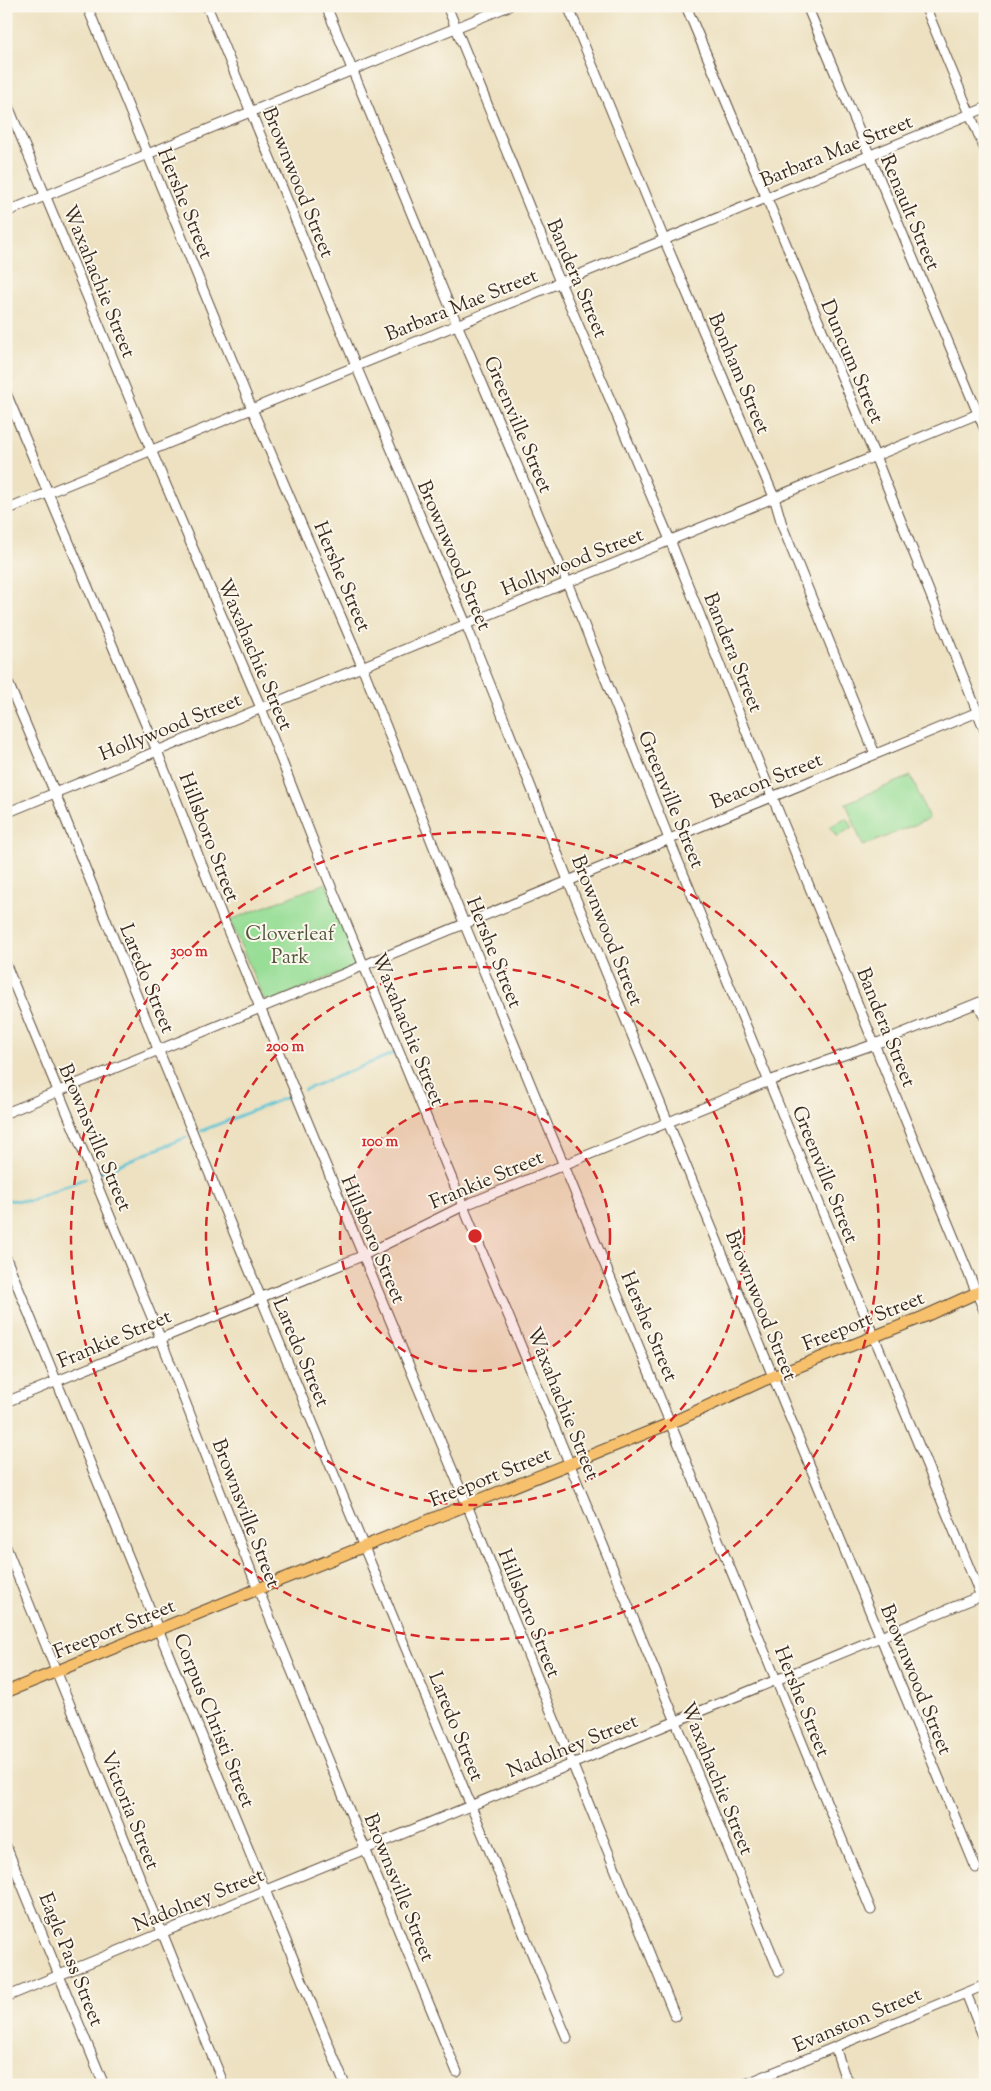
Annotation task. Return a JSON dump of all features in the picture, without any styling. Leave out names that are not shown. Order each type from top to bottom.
[{"type":"main road","name":"Freeport Street","points":[[6,1692],[671,1423],[773,1377],[981,1291]]},
{"type":"street","name":"Hershe Street","points":[[86,6],[252,408],[362,666],[464,923],[871,1910]]},
{"type":"street","name":"Brownwood Street","points":[[207,6],[356,366],[466,624],[568,880],[976,1868]]},
{"type":"street","name":"Greenville Street","points":[[326,6],[457,324],[567,582],[669,839],[983,1595],[985,1606]]},
{"type":"street","name":"Bandera Street","points":[[447,6],[560,282],[670,540],[772,796],[875,1044],[981,1291],[985,1313]]},
{"type":"street","points":[[6,212],[509,6]]},
{"type":"street","name":"Bonham Street","points":[[568,6],[664,239],[774,497],[783,528],[876,754]]},
{"type":"street","name":"Duncum Street","points":[[686,6],[981,710],[985,731]]},
{"type":"street","name":"Renault Street","points":[[807,6],[868,155],[981,412],[985,430]]},
{"type":"street","points":[[925,6],[985,150]]},
{"type":"street","name":"Waxahachie Street","points":[[6,101],[261,708],[363,965],[779,1971]]},
{"type":"street","name":"Barbara Mae Street","points":[[6,510],[985,108]]},
{"type":"street","name":"Hillsboro Street","points":[[6,393],[157,751],[260,1008],[467,1505],[675,2016]]},
{"type":"street","name":"Hollywood Street","points":[[6,813],[981,412]]},
{"type":"street","name":"Laredo Street","points":[[6,678],[55,792],[158,1049],[567,2038]]},
{"type":"street","name":"Beacon Street","points":[[6,1113],[981,710]]},
{"type":"street","name":"Brownsville Street","points":[[6,965],[160,1337],[258,1589],[457,2072]]},
{"type":"street","points":[[982,1001],[985,1018]]},
{"type":"street","name":"Frankie Street","points":[[6,1402],[160,1337],[362,1256],[463,1206],[564,1164],[769,1081],[875,1044],[982,1001]]},
{"type":"street","name":"Corpus Christi Street","points":[[6,1258],[345,2085]]},
{"type":"street","name":"Victoria Street","points":[[6,1547],[224,2085]]},
{"type":"street","name":"Nadolney Street","points":[[6,1997],[983,1595]]},
{"type":"street","name":"Eagle Pass Street","points":[[6,1846],[104,2085]]},
{"type":"street","name":"Evanston Street","points":[[743,2085],[985,1985]]},
{"type":"street","points":[[966,1993],[985,2041]]},
{"type":"street","points":[[835,2047],[844,2074],[852,2085]]},
{"type":"green space","points":[[911,776],[929,819],[863,846],[846,803]]},
{"type":"green space","points":[[845,818],[852,827],[837,837],[830,827]]},
{"type":"green space","name":"Cloverleaf Park","points":[[326,883],[358,959],[358,965],[269,1002],[263,998],[230,920]]},
{"type":"waterway","points":[[304,1090],[397,1052]]},
{"type":"waterway","points":[[201,1131],[290,1096]]},
{"type":"waterway","points":[[99,1173],[187,1137]]},
{"type":"waterway","points":[[6,1200],[29,1201],[86,1178]]}]
